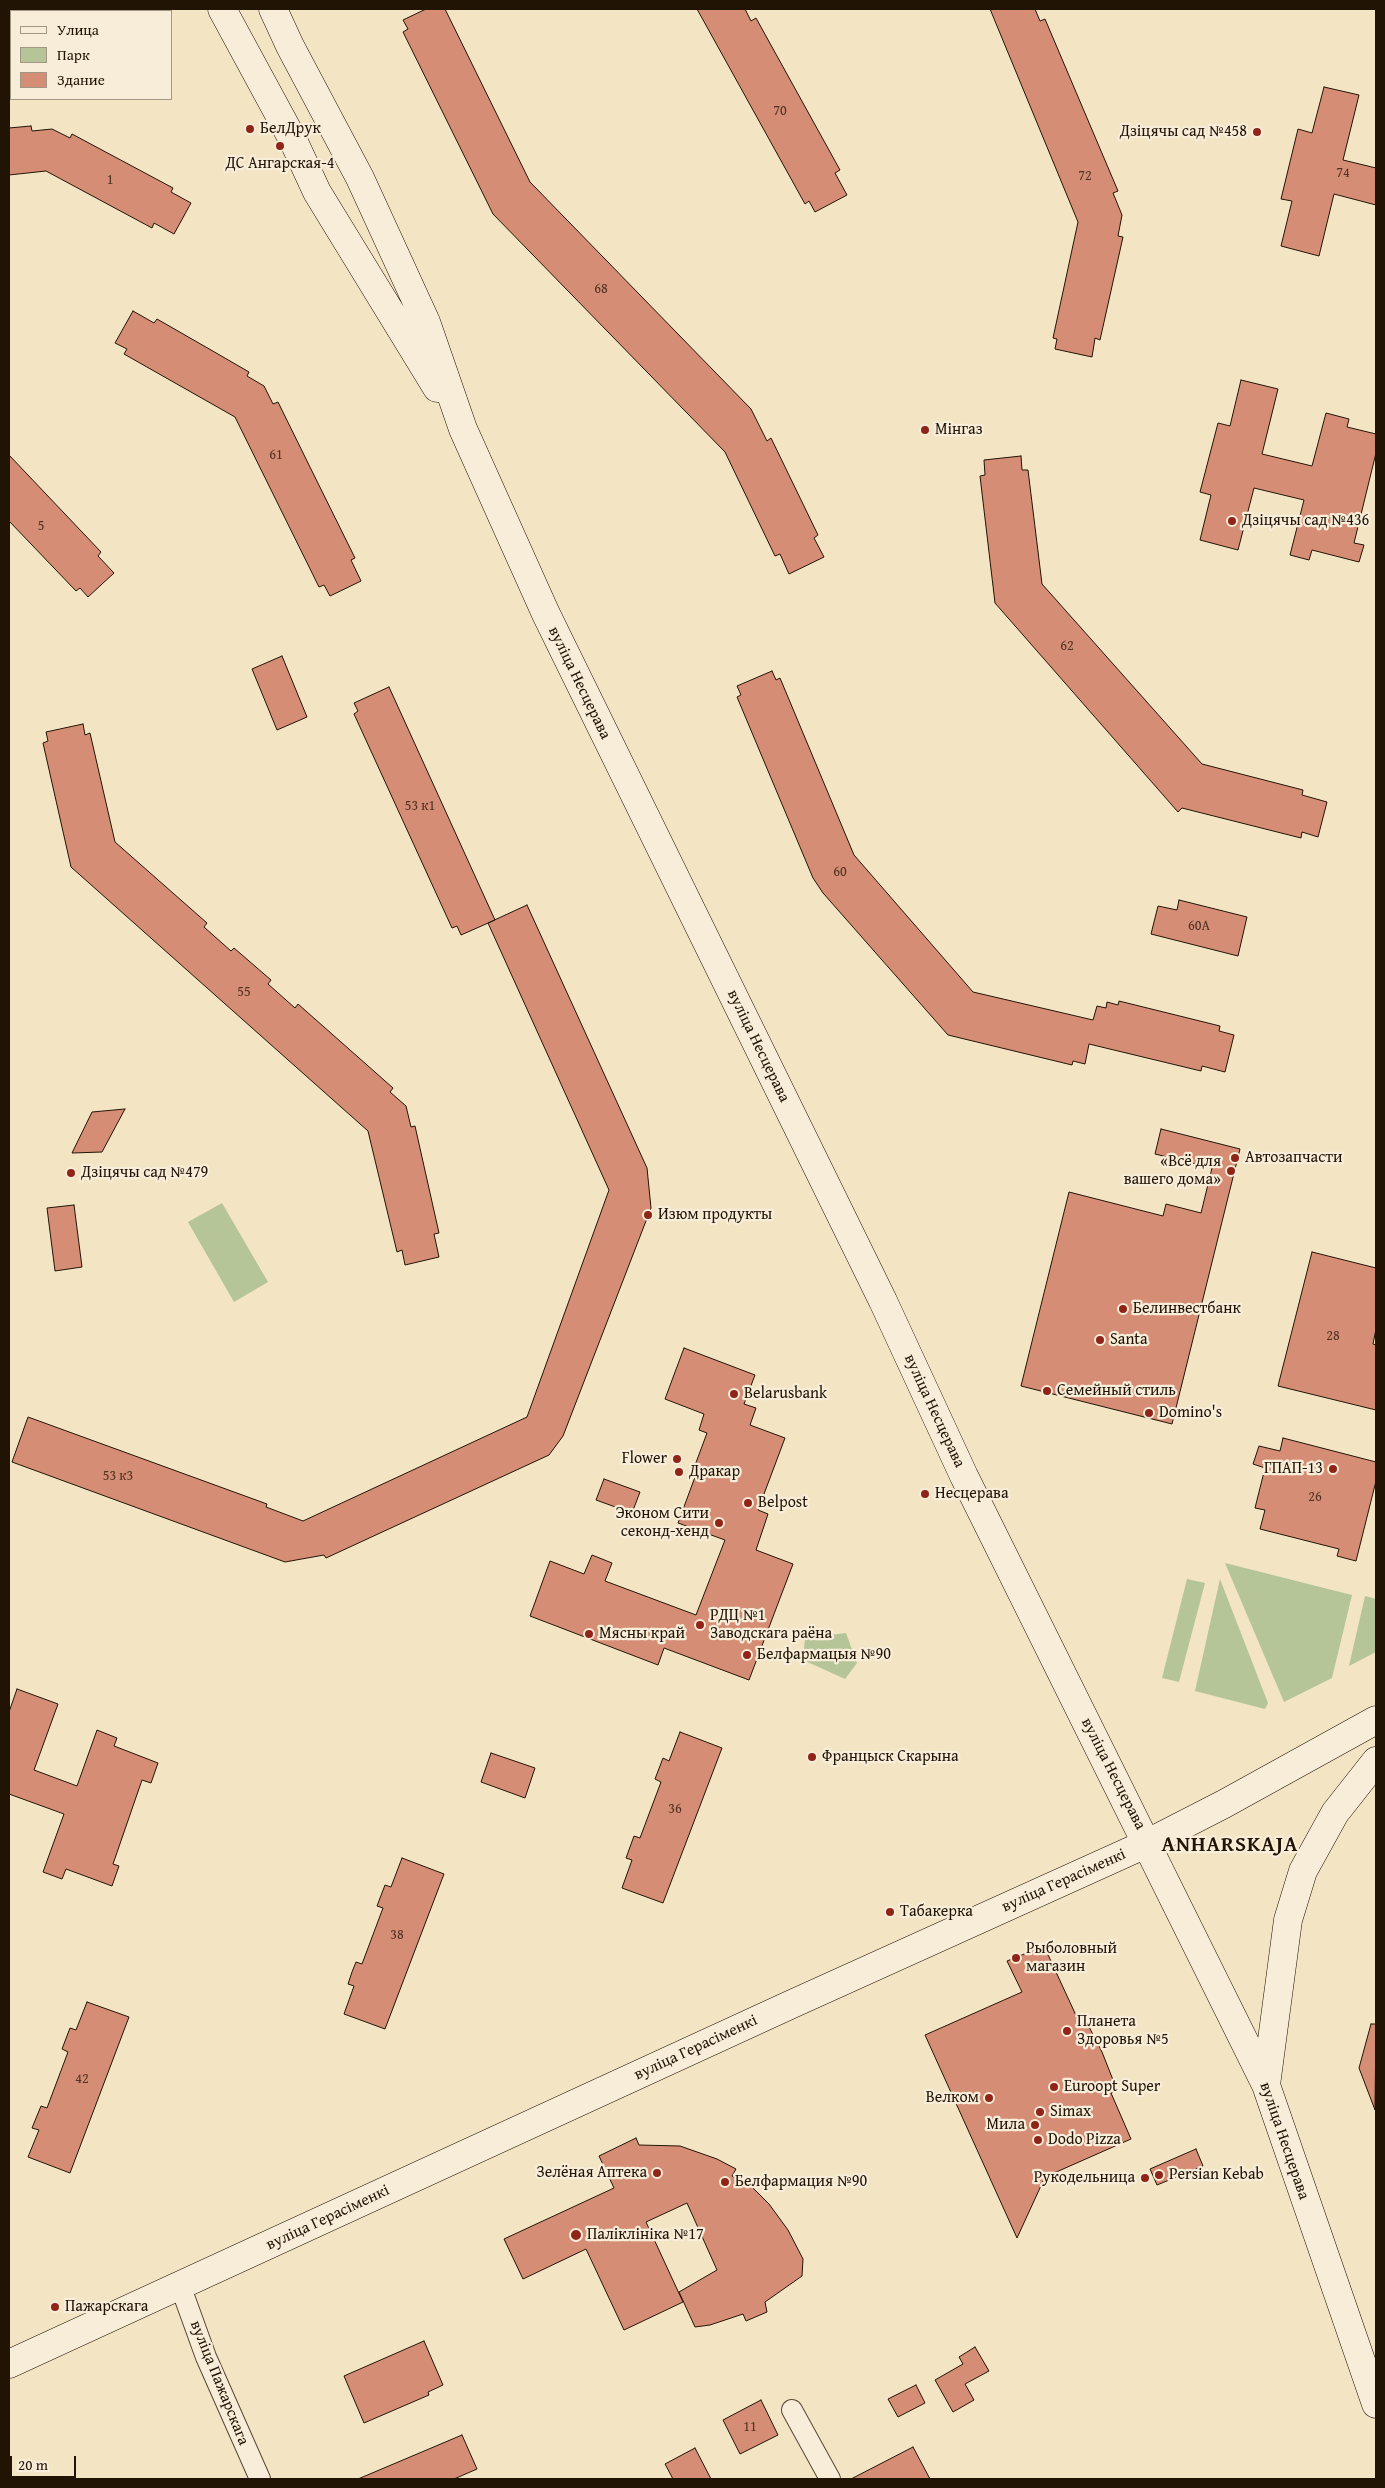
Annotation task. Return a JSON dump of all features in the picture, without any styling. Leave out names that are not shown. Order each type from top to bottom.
[{"type":"main road","points":[[222,9],[293,140],[317,192],[463,430]]},
{"type":"main road","points":[[273,9],[290,46],[360,178],[426,322],[463,430]]},
{"type":"main road","points":[[317,192],[342,205],[352,201],[360,178]]},
{"type":"main road","name":"вуліца Несцерава","points":[[463,430],[550,622],[883,1301],[968,1485],[1148,1843],[1266,2085],[1376,2404]]},
{"type":"main road","name":"вуліца Герасіменкі","points":[[9,2364],[792,2004],[1148,1843],[1224,1804],[1376,1720]]},
{"type":"main road","points":[[1266,2085],[1288,1920],[1303,1871],[1335,1813],[1376,1761]]},
{"type":"street","name":"вуліца Пажарскага","points":[[180,2285],[206,2357],[260,2479]]},
{"type":"street","points":[[792,2410],[830,2479]]},
{"type":"green space","points":[[222,1203],[268,1282],[234,1302],[188,1222]]},
{"type":"green space","points":[[1225,1563],[1352,1595],[1332,1678],[1284,1702]]},
{"type":"green space","points":[[1187,1579],[1205,1583],[1179,1682],[1162,1678]]},
{"type":"green space","points":[[1220,1579],[1268,1703],[1265,1709],[1195,1691]]},
{"type":"green space","points":[[1365,1596],[1376,1599],[1376,1652],[1349,1666]]},
{"type":"green space","points":[[846,1633],[857,1663],[845,1679],[803,1660],[805,1638]]},
{"type":"building","points":[[426,9],[445,9],[530,182],[751,409],[767,441],[771,438],[818,535],[814,538],[824,557],[789,574],[780,554],[775,556],[725,452],[493,214],[403,32],[408,29],[403,20]]},
{"type":"building","points":[[697,9],[745,9],[751,21],[756,18],[840,170],[835,173],[847,195],[815,212],[809,201],[805,204]]},
{"type":"building","points":[[990,9],[1035,9],[1040,21],[1045,19],[1118,191],[1113,193],[1122,215],[1118,236],[1123,237],[1100,340],[1095,338],[1092,357],[1055,349],[1057,339],[1053,338],[1078,222]]},
{"type":"building","points":[[1324,87],[1359,95],[1343,160],[1376,168],[1376,205],[1334,194],[1319,256],[1281,246],[1292,201],[1281,199],[1298,129],[1312,133]]},
{"type":"building","points":[[31,126],[32,131],[52,129],[70,138],[72,134],[173,188],[171,192],[191,203],[174,234],[154,223],[152,228],[46,171],[9,175],[9,128]]},
{"type":"building","points":[[133,311],[154,323],[157,319],[249,372],[247,376],[264,386],[273,404],[278,402],[355,558],[351,560],[361,581],[330,596],[324,585],[319,587],[235,417],[124,354],[127,349],[115,343]]},
{"type":"building","points":[[1241,380],[1278,389],[1262,454],[1312,466],[1326,413],[1349,419],[1347,427],[1376,434],[1376,453],[1354,543],[1364,545],[1359,562],[1312,550],[1309,560],[1290,555],[1304,500],[1254,488],[1238,550],[1200,540],[1211,495],[1200,492],[1218,423],[1230,426]]},
{"type":"building","points":[[9,455],[101,552],[98,556],[114,573],[88,597],[80,588],[76,591],[9,521]]},
{"type":"building","points":[[1021,456],[1022,470],[1028,470],[1042,584],[1202,764],[1303,790],[1302,795],[1327,802],[1318,837],[1302,832],[1301,838],[1182,808],[1178,812],[995,603],[980,476],[985,475],[984,460]]},
{"type":"building","points":[[282,656],[307,717],[277,730],[252,669]]},
{"type":"building","points":[[772,671],[776,680],[780,678],[854,855],[973,992],[1093,1020],[1097,1006],[1106,1008],[1107,1002],[1118,1005],[1119,1001],[1220,1026],[1219,1031],[1234,1035],[1225,1072],[1202,1066],[1201,1071],[1089,1044],[1085,1064],[1073,1061],[1072,1065],[948,1035],[823,893],[813,878],[737,697],[741,695],[737,686]]},
{"type":"building","points":[[389,687],[495,920],[461,935],[457,926],[452,928],[354,714],[358,711],[354,703]]},
{"type":"building","points":[[83,724],[85,735],[90,733],[115,842],[207,923],[204,927],[231,951],[234,948],[271,980],[268,984],[295,1008],[298,1004],[393,1088],[390,1092],[406,1106],[411,1127],[415,1126],[439,1233],[434,1234],[439,1257],[405,1265],[402,1250],[397,1252],[368,1131],[71,867],[43,743],[48,741],[46,732]]},
{"type":"building","points":[[1179,900],[1247,917],[1238,956],[1151,934],[1158,906],[1177,910]]},
{"type":"building","points":[[527,905],[647,1168],[651,1208],[563,1436],[549,1455],[326,1558],[324,1555],[285,1562],[12,1462],[28,1417],[267,1504],[266,1507],[303,1521],[527,1417],[609,1190],[488,923]]},
{"type":"building","points":[[125,1109],[102,1152],[72,1153],[92,1112]]},
{"type":"building","points":[[1161,1129],[1240,1149],[1172,1424],[1021,1386],[1069,1192],[1163,1216],[1166,1204],[1201,1213],[1212,1168],[1155,1154]]},
{"type":"building","points":[[74,1205],[82,1267],[55,1271],[47,1208]]},
{"type":"building","points":[[1312,1252],[1376,1268],[1376,1329],[1373,1344],[1376,1345],[1376,1410],[1278,1386]]},
{"type":"building","points":[[684,1348],[755,1375],[744,1404],[756,1408],[750,1425],[785,1438],[758,1510],[768,1514],[756,1550],[793,1564],[749,1680],[664,1648],[658,1665],[530,1616],[550,1561],[584,1574],[592,1555],[612,1563],[605,1581],[696,1615],[725,1540],[678,1523],[695,1477],[691,1476],[707,1433],[699,1430],[704,1414],[665,1399]]},
{"type":"building","points":[[1283,1438],[1376,1462],[1376,1481],[1356,1561],[1337,1556],[1339,1549],[1260,1529],[1265,1510],[1255,1508],[1265,1468],[1253,1464],[1259,1446],[1280,1451]]},
{"type":"building","points":[[604,1479],[640,1492],[632,1513],[596,1500]]},
{"type":"building","points":[[17,1689],[58,1704],[34,1770],[77,1786],[97,1730],[117,1738],[114,1746],[158,1763],[151,1783],[142,1780],[113,1864],[119,1866],[112,1886],[66,1869],[62,1879],[43,1872],[64,1814],[9,1794],[9,1712]]},
{"type":"building","points":[[680,1732],[722,1748],[663,1903],[622,1888],[632,1860],[626,1858],[634,1836],[640,1838],[661,1782],[655,1779],[663,1758],[669,1761]]},
{"type":"building","points":[[491,1753],[535,1768],[525,1798],[481,1782]]},
{"type":"building","points":[[402,1858],[444,1874],[385,2029],[344,2014],[354,1986],[348,1984],[352,1972],[356,1962],[362,1964],[383,1908],[377,1906],[385,1885],[391,1887]]},
{"type":"building","name":"Simax","points":[[1044,1946],[1080,2024],[1086,2021],[1102,2052],[1117,2090],[1111,2093],[1131,2139],[1045,2177],[1017,2238],[925,2035],[1022,1992],[1007,1961]]},
{"type":"building","points":[[87,2002],[129,2017],[70,2173],[28,2157],[39,2130],[32,2128],[41,2106],[47,2108],[68,2052],[62,2049],[70,2028],[76,2030]]},
{"type":"building","points":[[1371,2024],[1376,2024],[1375,2110],[1359,2068]]},
{"type":"building","name":"Паліклініка №17","points":[[636,2138],[639,2145],[680,2146],[717,2159],[736,2169],[732,2176],[752,2187],[769,2204],[788,2230],[803,2259],[802,2276],[765,2302],[767,2312],[746,2321],[743,2314],[710,2325],[695,2327],[679,2292],[717,2270],[687,2203],[646,2222],[683,2302],[624,2330],[586,2249],[523,2279],[504,2239],[614,2188],[599,2156]]},
{"type":"building","points":[[1196,2149],[1203,2166],[1157,2185],[1150,2169]]},
{"type":"building","points":[[424,2341],[443,2385],[428,2392],[429,2395],[364,2423],[344,2376]]},
{"type":"building","points":[[975,2347],[989,2371],[965,2384],[974,2400],[953,2412],[935,2380],[963,2364],[959,2357]]},
{"type":"building","points":[[916,2385],[925,2403],[898,2417],[888,2399]]},
{"type":"building","points":[[761,2400],[778,2435],[740,2454],[723,2420]]},
{"type":"building","points":[[462,2435],[477,2469],[454,2479],[358,2479]]},
{"type":"building","points":[[913,2447],[930,2479],[851,2479]]},
{"type":"building","points":[[695,2448],[711,2479],[673,2479],[665,2464]]},
{"type":"place","name":"БелДрук","points":[[250,129]]},
{"type":"place","name":"Дзіцячы сад №458","points":[[1257,132]]},
{"type":"place","name":"ДС Ангарская-4","points":[[280,146]]},
{"type":"place","name":"Мінгаз","points":[[925,430]]},
{"type":"place","name":"Дзіцячы сад №436","points":[[1232,521]]},
{"type":"place","name":"Автозапчасти","points":[[1235,1158]]},
{"type":"place","name":"«Всё для вашего дома»","points":[[1231,1171]]},
{"type":"place","name":"Дзіцячы сад №479","points":[[71,1173]]},
{"type":"place","name":"Изюм продукты","points":[[648,1215]]},
{"type":"place","name":"Белинвестбанк","points":[[1123,1309]]},
{"type":"place","name":"Santa","points":[[1100,1340]]},
{"type":"place","name":"Семейный стиль","points":[[1047,1391]]},
{"type":"place","name":"Belarusbank","points":[[734,1394]]},
{"type":"place","name":"Domino's","points":[[1149,1413]]},
{"type":"place","name":"Flower","points":[[677,1459]]},
{"type":"place","name":"ГПАП-13","points":[[1333,1469]]},
{"type":"place","name":"Дракар","points":[[679,1472]]},
{"type":"place","name":"Несцерава","points":[[925,1494]]},
{"type":"place","name":"Belpost","points":[[748,1503]]},
{"type":"place","name":"Эконом Сити секонд-хенд","points":[[719,1523]]},
{"type":"place","name":"РДЦ №1 Заводскага раёна","points":[[700,1625]]},
{"type":"place","name":"Мясны край","points":[[589,1634]]},
{"type":"place","name":"Белфармацыя №90","points":[[747,1655]]},
{"type":"place","name":"Францыск Скарына","points":[[812,1757]]},
{"type":"place","name":"Табакерка","points":[[890,1912]]},
{"type":"place","name":"Рыболовный магазин","points":[[1016,1958]]},
{"type":"place","name":"Планета Здоровья №5","points":[[1067,2031]]},
{"type":"place","name":"Euroopt Super","points":[[1054,2087]]},
{"type":"place","name":"Велком","points":[[989,2098]]},
{"type":"place","name":"Simax","points":[[1040,2112]]},
{"type":"place","name":"Мила","points":[[1035,2125]]},
{"type":"place","name":"Dodo Pizza","points":[[1038,2140]]},
{"type":"place","name":"Зелёная Аптека","points":[[657,2173]]},
{"type":"place","name":"Persian Kebab","points":[[1159,2175]]},
{"type":"place","name":"Рукодельница","points":[[1145,2178]]},
{"type":"place","name":"Белфармация №90","points":[[725,2182]]},
{"type":"place","name":"Паліклініка №17","points":[[576,2235]]},
{"type":"place","name":"Пажарскага","points":[[55,2307]]},
{"type":"district","name":"ANHARSKAJA","points":[[1230,1846]]}]
